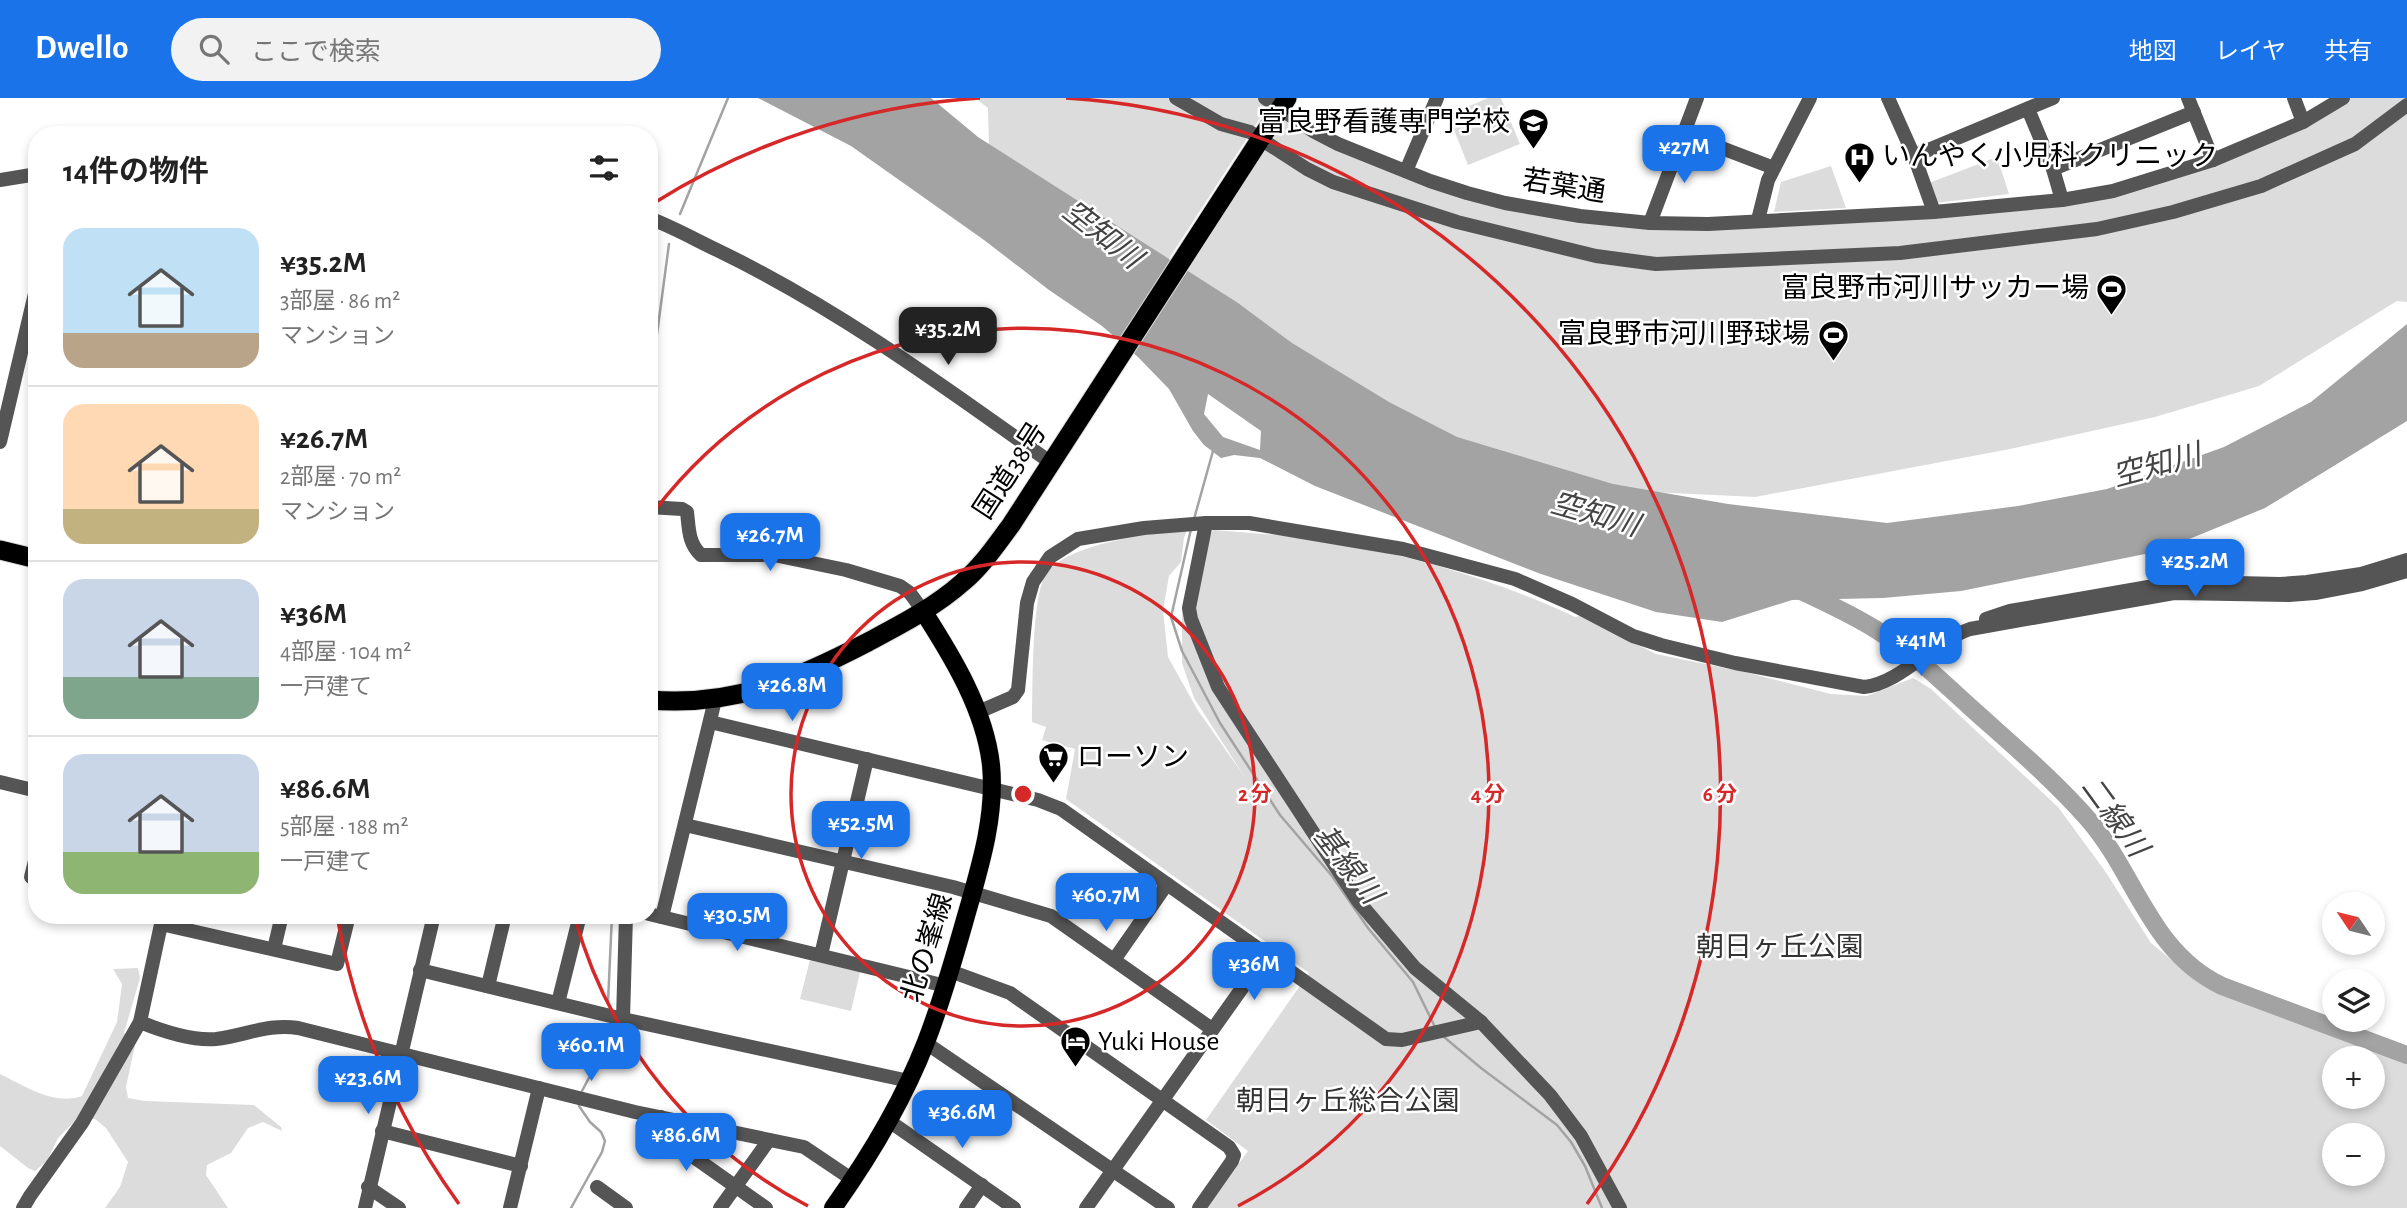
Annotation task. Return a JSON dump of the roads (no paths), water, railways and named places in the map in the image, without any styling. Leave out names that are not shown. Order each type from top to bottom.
[{"type":"highway","name":"国道38号","points":[[658,700],[715,700],[745,694],[799,677],[877,638],[923,611],[962,583],[980,565],[1011,525],[1258,142],[1278,101]]},
{"type":"highway","points":[[0,550],[28,557]]},
{"type":"main road","name":"北の峯線","points":[[833,1208],[889,1121],[926,1043],[973,894],[990,823],[992,789],[988,750],[960,675],[923,611]]},
{"type":"street","points":[[1176,98],[1221,124],[1250,132],[1258,142],[1307,169],[1392,202],[1457,222],[1596,256],[1657,264],[1900,253],[2097,229],[2173,212],[2261,186],[2354,144],[2407,105]]},
{"type":"street","points":[[1406,171],[1437,98]]},
{"type":"street","points":[[1650,223],[1698,98]]},
{"type":"street","points":[[1758,220],[1768,180],[1810,98]]},
{"type":"street","points":[[1888,98],[1914,156],[1934,212]]},
{"type":"street","points":[[1914,156],[2053,98]]},
{"type":"street","points":[[2294,98],[2303,122]]},
{"type":"street","name":"若葉通","points":[[1278,101],[1314,131],[1338,144],[1467,193],[1505,203],[1580,216],[1650,223],[1708,224],[1934,212],[2062,200],[2113,191],[2213,160],[2303,122],[2343,98]]},
{"type":"street","points":[[2053,169],[2191,105],[2213,160]]},
{"type":"street","points":[[2028,109],[2053,169],[2062,200]]},
{"type":"street","points":[[1685,134],[1774,168]]},
{"type":"street","points":[[0,180],[28,175]]},
{"type":"street","points":[[658,222],[753,267],[871,335],[965,399],[1055,454]]},
{"type":"street","points":[[0,442],[28,325]]},
{"type":"street","points":[[658,507],[687,512],[690,540],[701,555],[774,555],[846,570],[900,586],[910,593],[923,611]]},
{"type":"street","points":[[1206,523],[1189,608],[1218,687],[1358,901],[1415,968],[1481,1022],[1550,1095],[1581,1136],[1620,1208]]},
{"type":"street","points":[[976,713],[1013,697],[1018,690],[1027,603],[1033,582],[1049,557],[1078,539],[1144,528],[1249,523],[1415,552],[1516,579],[1633,636],[1661,645],[1735,663],[1864,687],[1883,683],[1955,634],[1970,629],[2174,593],[2315,593],[2362,584],[2407,571]]},
{"type":"street","points":[[1970,629],[1989,618],[2010,611],[2154,586],[2192,582],[2307,583],[2361,574],[2407,560]]},
{"type":"street","points":[[658,910],[685,825],[715,700]]},
{"type":"street","points":[[710,722],[1038,800],[1061,810],[1386,1039],[1402,1040],[1481,1022]]},
{"type":"street","points":[[821,955],[867,759]]},
{"type":"street","points":[[0,782],[28,789]]},
{"type":"street","points":[[685,825],[843,861],[1051,916],[1212,1029]]},
{"type":"street","points":[[1114,960],[1167,884]]},
{"type":"street","points":[[658,916],[821,955],[948,978],[1010,993],[1232,1150],[1232,1161],[1199,1208]]},
{"type":"street","points":[[23,1208],[82,1123],[140,1022],[161,924]]},
{"type":"street","points":[[178,924],[337,964],[347,924]]},
{"type":"street","points":[[274,948],[280,924]]},
{"type":"street","points":[[365,1208],[368,1186],[432,924]]},
{"type":"street","points":[[488,986],[503,924]]},
{"type":"street","points":[[558,1003],[578,924]]},
{"type":"street","points":[[623,1019],[626,924]]},
{"type":"street","points":[[1086,1208],[1267,953]]},
{"type":"street","points":[[420,970],[623,1019],[909,1081]]},
{"type":"street","points":[[140,1022],[202,1040],[283,1026],[661,1117],[804,1147],[853,1180]]},
{"type":"street","points":[[926,1043],[1168,1208]]},
{"type":"street","points":[[510,1208],[539,1087]]},
{"type":"street","points":[[661,1117],[657,1131],[766,1208]]},
{"type":"street","points":[[889,1121],[1014,1208]]},
{"type":"street","points":[[382,1131],[521,1166]]},
{"type":"street","points":[[720,1208],[769,1140]]},
{"type":"street","points":[[965,1208],[982,1185]]},
{"type":"street","points":[[368,1186],[399,1208]]},
{"type":"street","points":[[597,1188],[626,1208]]},
{"type":"water","name":"空知川","points":[[758,98],[931,98],[978,137],[1238,303],[1292,343],[1389,402],[1457,437],[1613,484],[1728,504],[1887,523],[2018,506],[2107,489],[2224,447],[2311,402],[2407,324],[2407,421],[2265,508],[2160,551],[1961,591],[1883,598],[1792,600],[1722,622],[1656,612],[1541,574],[1315,486],[1260,458],[1234,455],[1221,458],[1204,445],[1193,431],[1169,389],[1102,326],[851,146]],"holes":[[[1208,394],[1261,431],[1260,450],[1223,437],[1204,414]]]},
{"type":"waterway","points":[[680,214],[728,98]]},
{"type":"waterway","points":[[658,326],[669,244]]},
{"type":"waterway","name":"基線川","points":[[1194,519],[1213,451]]},
{"type":"waterway","name":"基線川","points":[[1191,529],[1171,617],[1182,651],[1220,723],[1280,815],[1332,876],[1368,928],[1413,982],[1435,1027]]},
{"type":"waterway","name":"二線川","points":[[1799,590],[1857,618],[1900,646],[2045,775],[2088,819],[2105,841],[2161,933],[2177,953],[2198,971],[2222,986],[2407,1055]]},
{"type":"waterway","points":[[608,1002],[612,924]]},
{"type":"waterway","points":[[582,1091],[592,1072],[603,1030]]},
{"type":"waterway","name":"基線川","points":[[1444,1037],[1557,1125],[1585,1166],[1602,1208]]},
{"type":"waterway","points":[[571,1208],[602,1152],[605,1141],[601,1132],[579,1106]]},
{"type":"place","name":"富良野看護専門学校","points":[[1533,150]]},
{"type":"place","name":"いんやく小児科クリニック","points":[[1859,184]]},
{"type":"place","name":"富良野市河川サッカー場","points":[[2112,316]]},
{"type":"place","name":"富良野市河川野球場","points":[[1833,362]]},
{"type":"place","name":"ローソン","points":[[1054,785]]},
{"type":"place","name":"Yuki House","points":[[1075,1069]]},
{"type":"park label","name":"朝日ヶ丘公園","points":[[1780,948]]},
{"type":"park label","name":"朝日ヶ丘総合公園","points":[[1348,1102]]}]
